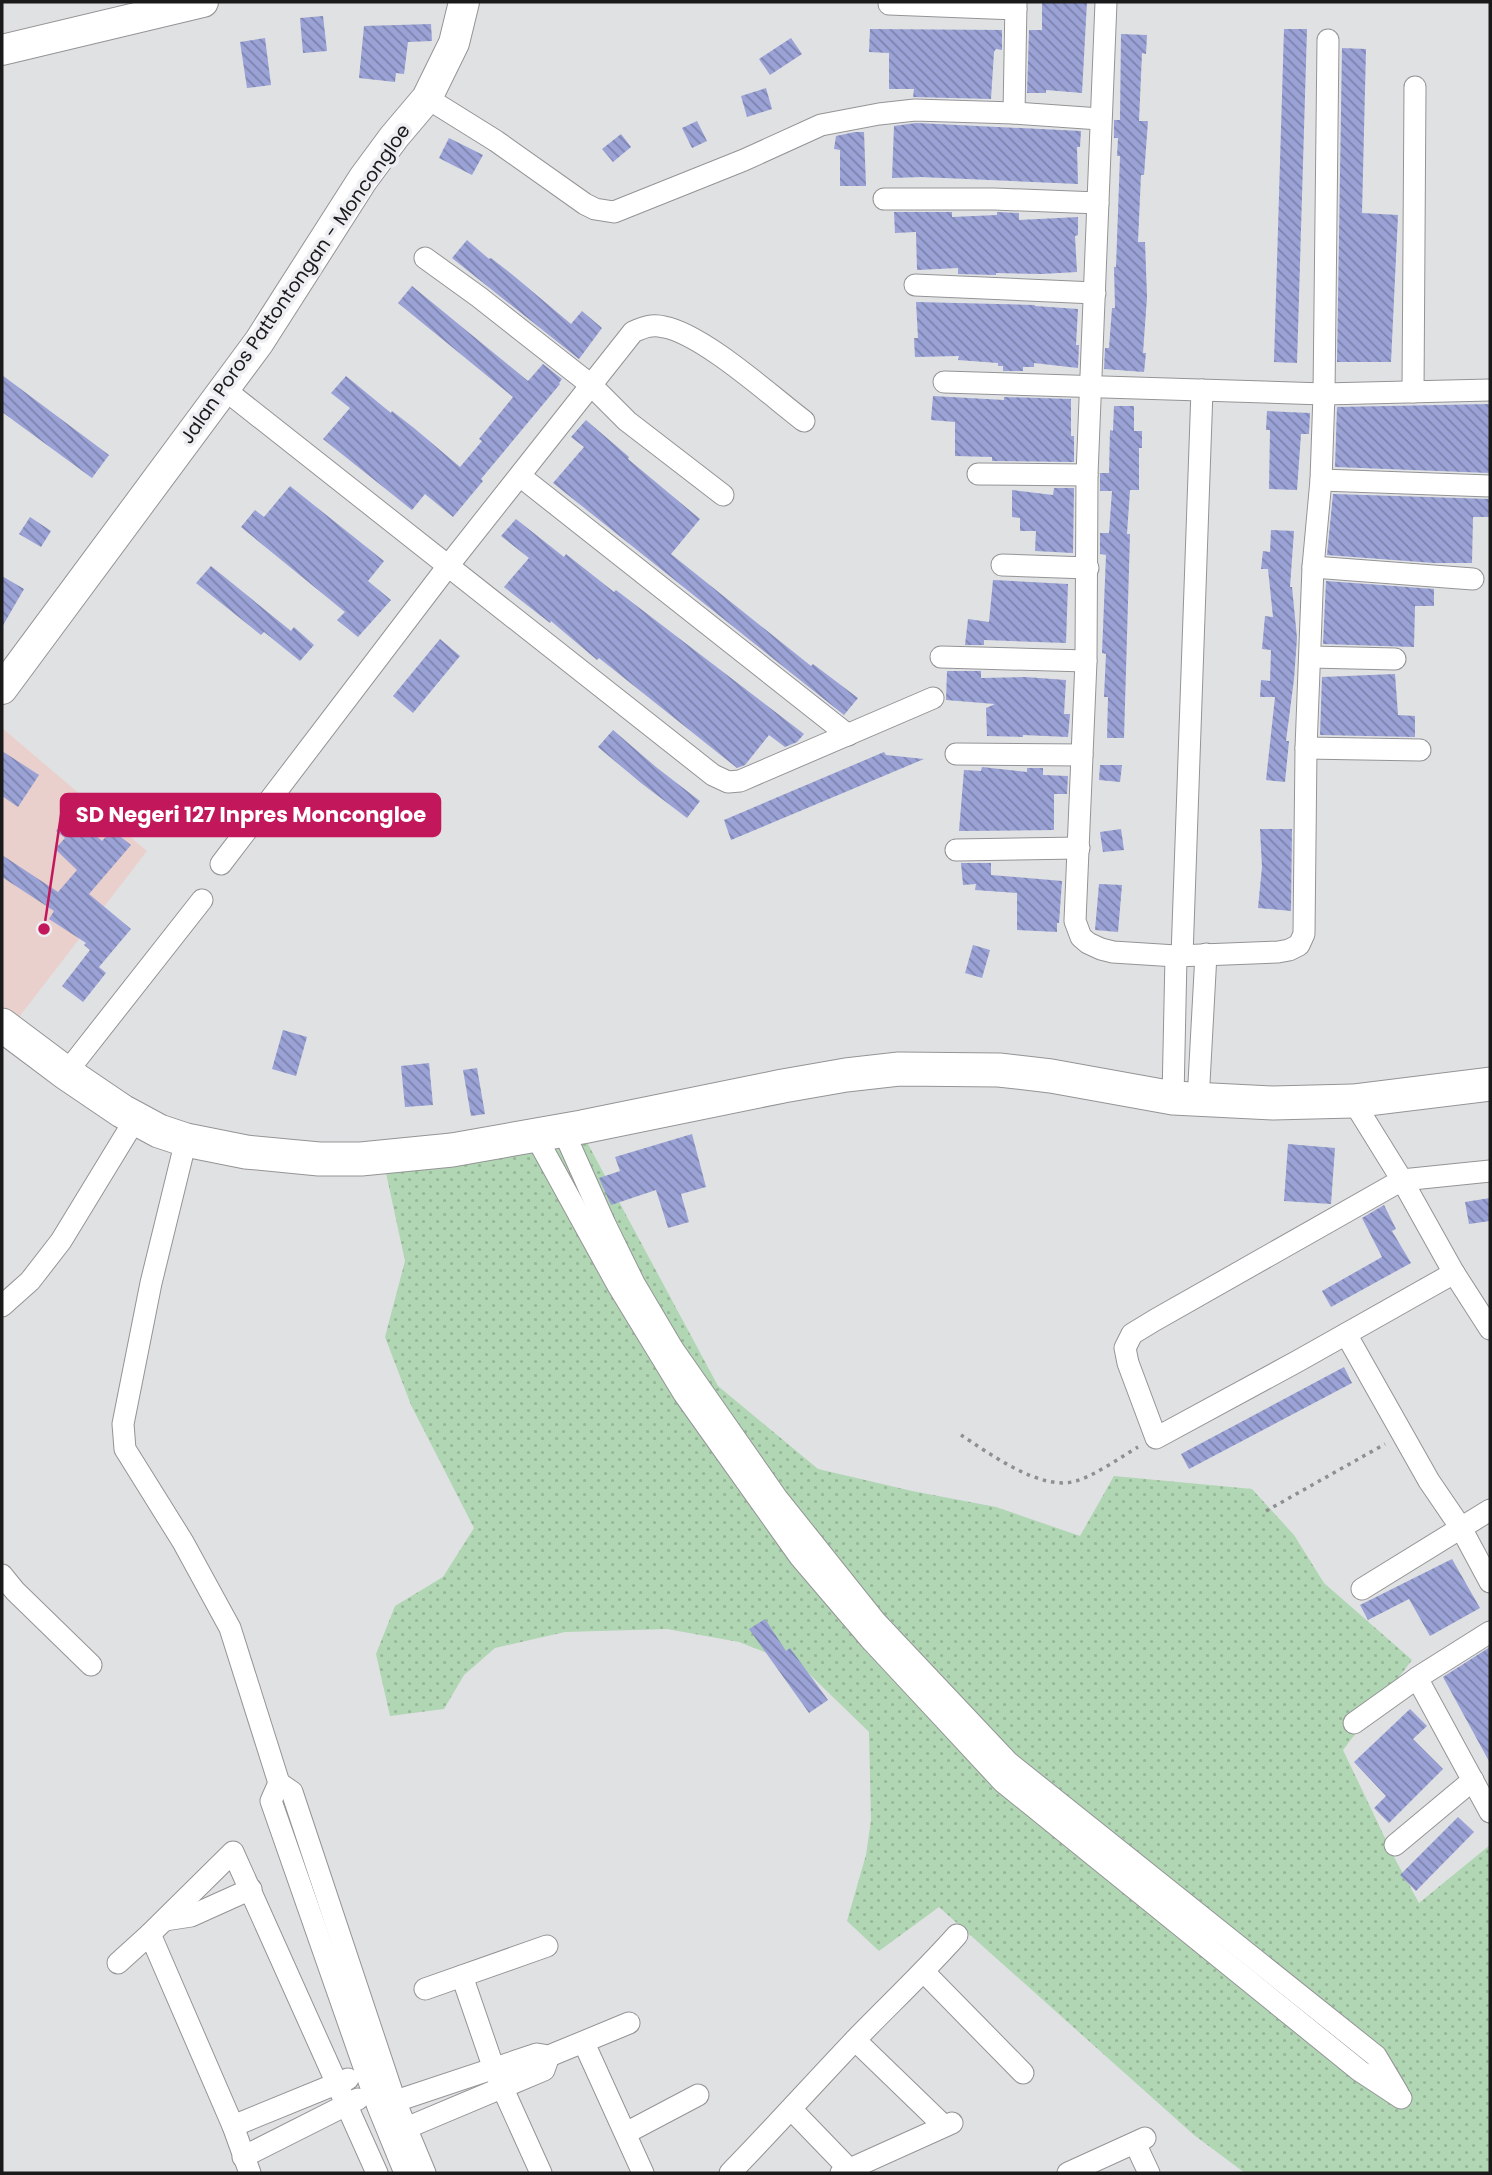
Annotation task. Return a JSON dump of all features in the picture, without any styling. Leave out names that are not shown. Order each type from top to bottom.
[{"type":"main road","points":[[2,1025],[66,1073],[159,1131],[186,1140],[246,1152],[319,1159],[361,1159],[452,1150],[783,1086],[899,1069],[999,1070],[1186,1099],[1273,1103],[1353,1101],[1490,1084]]},
{"type":"street","points":[[2,50],[203,2]]},
{"type":"street","name":"Jalan Poros Pattontongan - Moncongloe","points":[[2,690],[225,390],[259,342],[363,179],[427,99],[454,43],[464,2]]},
{"type":"street","points":[[1106,2],[1087,475],[1086,661],[1075,921],[1081,937],[1101,949],[1179,956],[1278,952],[1299,945],[1304,934],[1306,748],[1324,394],[1328,40]]},
{"type":"street","points":[[889,4],[1016,5],[1014,113]]},
{"type":"street","points":[[1413,392],[1415,87]]},
{"type":"street","points":[[427,99],[555,180],[585,204],[595,209],[614,212],[744,160],[821,125],[915,110],[1100,119]]},
{"type":"street","points":[[884,199],[1098,203]]},
{"type":"street","points":[[425,258],[591,385],[627,421],[723,495]]},
{"type":"street","points":[[915,285],[1095,293]]},
{"type":"street","points":[[221,864],[449,566],[633,332],[648,326],[666,327],[704,344],[804,421]]},
{"type":"street","points":[[944,382],[1324,394],[1490,390]]},
{"type":"street","points":[[225,390],[702,766],[729,782],[740,781],[933,698]]},
{"type":"street","points":[[1186,1099],[1179,956],[1202,390]]},
{"type":"street","points":[[978,474],[1087,475]]},
{"type":"street","points":[[520,476],[848,735]]},
{"type":"street","points":[[1321,480],[1490,486]]},
{"type":"street","points":[[1002,565],[1088,568]]},
{"type":"street","points":[[1314,567],[1472,579]]},
{"type":"street","points":[[941,657],[1086,661]]},
{"type":"street","points":[[1311,657],[1395,659]]},
{"type":"street","points":[[1306,748],[1420,750]]},
{"type":"street","points":[[956,754],[1082,755]]},
{"type":"street","points":[[956,850],[1079,848]]},
{"type":"street","points":[[66,1073],[202,900]]},
{"type":"street","points":[[1186,1099],[1206,954]]},
{"type":"street","points":[[1353,1101],[1490,1329]]},
{"type":"street","points":[[2,1306],[30,1281],[61,1241],[136,1118]]},
{"type":"street","points":[[549,1133],[605,1224],[634,1283],[673,1349],[777,1498],[876,1622],[1008,1762],[1376,2056],[1401,2098],[1360,2071],[1003,1782],[870,1639],[800,1557],[684,1394],[617,1284],[549,1133]]},
{"type":"street","points":[[186,1140],[151,1283],[123,1424],[125,1449],[183,1542],[230,1628],[279,1783],[292,1792],[378,2093]]},
{"type":"street","points":[[1454,1273],[1156,1438],[1128,1363],[1125,1348],[1132,1335],[1402,1180],[1490,1171]]},
{"type":"street","points":[[1346,1334],[1490,1582]]},
{"type":"street","points":[[1362,1589],[1490,1510]]},
{"type":"street","points":[[2,1575],[91,1665]]},
{"type":"street","points":[[1354,1723],[1417,1678],[1490,1632]]},
{"type":"street","points":[[1417,1678],[1490,1812]]},
{"type":"street","points":[[1395,1844],[1473,1780]]},
{"type":"street","points":[[279,1783],[271,1801],[378,2093],[397,2133],[425,2173]]},
{"type":"street","points":[[117,1963],[158,1927],[233,1852],[377,2173]]},
{"type":"street","points":[[158,1927],[191,1916],[251,1889]]},
{"type":"street","points":[[158,1927],[247,2165],[347,2105],[378,2093],[544,2070],[549,2056],[629,2023]]},
{"type":"street","points":[[730,2173],[957,1935]]},
{"type":"street","points":[[425,1989],[547,1945]]},
{"type":"street","points":[[924,1972],[1023,2073]]},
{"type":"street","points":[[462,1976],[498,2078],[541,2173]]},
{"type":"street","points":[[792,2110],[845,2171],[948,2124],[855,2040]]},
{"type":"street","points":[[584,2043],[643,2173]]},
{"type":"street","points":[[397,2133],[498,2078]]},
{"type":"street","points":[[233,2126],[338,2083],[378,2093]]},
{"type":"street","points":[[626,2133],[698,2095]]},
{"type":"street","points":[[397,2133],[405,2173]]},
{"type":"street","points":[[1068,2173],[1140,2141],[1149,2173]]},
{"type":"path","points":[[1266,1511],[1402,1434]]},
{"type":"path","points":[[961,1435],[1003,1463],[1039,1478],[1061,1483],[1077,1481],[1156,1438]]},
{"type":"shaded area","points":[[2,728],[147,851],[19,1017],[2,1006]]},
{"type":"green space","points":[[574,1118],[718,1386],[818,1469],[996,1507],[1080,1536],[1114,1476],[1252,1489],[1294,1535],[1324,1583],[1412,1660],[1343,1750],[1419,1903],[1490,1845],[1490,2173],[1245,2173],[1194,2135],[939,1907],[879,1951],[847,1921],[866,1855],[871,1820],[869,1732],[801,1666],[739,1642],[667,1629],[565,1632],[495,1648],[464,1675],[444,1709],[390,1716],[376,1654],[395,1606],[443,1577],[474,1528],[411,1405],[385,1337],[405,1261],[383,1159]]},
{"type":"building","points":[[1042,2],[1087,2],[1082,93],[1046,90],[1046,93],[1027,93],[1029,30],[1042,30]]},
{"type":"building","points":[[323,16],[327,51],[303,53],[300,18]]},
{"type":"building","points":[[431,24],[432,41],[408,42],[404,74],[396,73],[395,82],[359,78],[364,26]]},
{"type":"building","points":[[870,29],[1002,30],[1002,50],[996,49],[994,52],[991,99],[913,97],[914,89],[889,89],[889,53],[869,52]]},
{"type":"building","points":[[1284,29],[1307,29],[1297,363],[1274,362]]},
{"type":"building","points":[[1121,34],[1147,35],[1146,54],[1142,53],[1139,121],[1148,121],[1144,175],[1141,175],[1138,242],[1145,242],[1147,297],[1144,372],[1104,369],[1105,348],[1109,348],[1112,308],[1115,308],[1114,267],[1120,156],[1117,156],[1118,138],[1114,138],[1114,120],[1120,120]]},
{"type":"building","points":[[265,38],[271,85],[247,88],[240,42]]},
{"type":"building","points":[[791,38],[802,54],[770,75],[759,59]]},
{"type":"building","points":[[1342,48],[1366,49],[1362,213],[1398,215],[1391,362],[1337,362]]},
{"type":"building","points":[[766,88],[772,109],[747,117],[741,96]]},
{"type":"building","points":[[697,121],[707,141],[692,148],[682,128]]},
{"type":"building","points":[[916,123],[1081,131],[1080,147],[1077,147],[1078,184],[892,178],[894,126]]},
{"type":"building","points":[[864,132],[866,186],[840,186],[840,150],[834,149],[836,136]]},
{"type":"building","points":[[621,134],[631,147],[613,162],[602,149]]},
{"type":"building","points":[[449,138],[483,155],[472,175],[439,158]]},
{"type":"building","points":[[894,212],[952,212],[952,217],[997,215],[997,212],[1019,213],[1019,220],[1078,217],[1078,235],[1075,236],[1077,272],[996,275],[958,274],[958,268],[917,270],[916,232],[895,233]]},
{"type":"building","points":[[467,240],[571,324],[582,311],[602,328],[579,359],[452,258]]},
{"type":"building","points":[[412,286],[528,381],[543,364],[562,379],[453,517],[425,494],[412,510],[323,439],[350,408],[331,393],[346,376],[460,467],[513,397],[398,303]]},
{"type":"building","points":[[916,302],[1035,305],[1078,309],[1078,368],[1034,363],[1034,367],[1023,367],[1023,371],[1003,371],[1003,366],[998,366],[998,363],[958,360],[959,356],[915,357],[914,338],[918,338]]},
{"type":"building","points":[[2,375],[109,455],[92,478],[2,412]]},
{"type":"building","points":[[933,396],[1004,400],[1004,397],[1071,399],[1074,462],[992,461],[992,457],[955,456],[955,422],[931,420]]},
{"type":"building","points":[[1490,404],[1490,473],[1335,467],[1337,407]]},
{"type":"building","points":[[1114,406],[1134,406],[1134,431],[1142,431],[1142,448],[1139,448],[1139,490],[1130,490],[1127,534],[1130,534],[1124,738],[1107,738],[1108,697],[1104,697],[1106,654],[1102,653],[1106,555],[1100,554],[1100,533],[1109,533],[1112,491],[1100,491],[1100,473],[1109,473],[1110,430],[1113,431]]},
{"type":"building","points":[[1267,411],[1310,413],[1309,434],[1301,434],[1297,490],[1269,489],[1270,430],[1266,430]]},
{"type":"building","points":[[586,420],[700,519],[671,554],[811,666],[813,664],[858,698],[844,715],[553,483],[584,447],[571,437]]},
{"type":"building","points":[[290,486],[384,561],[368,581],[391,600],[358,637],[337,620],[345,612],[241,527],[255,510],[264,517]]},
{"type":"building","points":[[1054,488],[1074,488],[1073,553],[1035,551],[1036,531],[1020,531],[1020,518],[1012,517],[1012,490],[1053,495]]},
{"type":"building","points":[[1333,494],[1490,499],[1490,517],[1473,517],[1472,563],[1327,555]]},
{"type":"building","points":[[30,517],[51,531],[41,547],[19,534]]},
{"type":"building","points":[[516,519],[564,557],[566,554],[614,592],[616,590],[804,734],[797,742],[785,747],[769,735],[745,765],[737,768],[599,658],[597,660],[551,621],[550,623],[504,587],[529,558],[501,536]]},
{"type":"building","points":[[1271,530],[1294,531],[1290,587],[1297,638],[1286,741],[1289,741],[1285,782],[1266,780],[1275,697],[1260,697],[1261,680],[1270,681],[1271,650],[1262,649],[1265,616],[1273,617],[1268,569],[1261,569],[1263,551],[1270,552]]},
{"type":"building","points":[[211,566],[291,631],[294,627],[314,645],[300,661],[264,632],[261,635],[196,583]]},
{"type":"building","points":[[2,576],[24,589],[2,627]]},
{"type":"building","points":[[993,580],[1068,584],[1066,643],[984,640],[984,645],[965,645],[968,619],[989,622]]},
{"type":"building","points":[[1326,581],[1434,589],[1434,606],[1415,606],[1414,647],[1323,644]]},
{"type":"building","points":[[440,639],[460,656],[413,713],[393,696]]},
{"type":"building","points":[[947,671],[981,671],[981,678],[1066,680],[1064,714],[1070,714],[1068,737],[987,736],[986,708],[995,704],[946,700]]},
{"type":"building","points":[[1395,674],[1398,715],[1415,716],[1415,737],[1320,735],[1322,677]]},
{"type":"building","points":[[613,730],[700,801],[687,818],[598,747]]},
{"type":"building","points":[[2,751],[39,775],[18,807],[2,796]]},
{"type":"building","points":[[884,752],[886,755],[924,759],[731,840],[724,820]]},
{"type":"building","points":[[1100,765],[1122,765],[1120,782],[1099,780]]},
{"type":"building","points":[[982,767],[1027,772],[1027,768],[1043,768],[1043,775],[1068,776],[1067,794],[1054,794],[1054,830],[959,831],[964,770],[981,771]]},
{"type":"building","points":[[67,816],[78,825],[81,822],[102,841],[112,830],[131,845],[89,894],[131,929],[99,967],[106,973],[83,1002],[62,986],[90,950],[84,945],[86,943],[49,919],[54,911],[2,877],[2,855],[58,892],[77,870],[55,849],[65,838],[56,831]]},
{"type":"building","points":[[1121,829],[1124,850],[1103,852],[1100,832]]},
{"type":"building","points":[[1260,829],[1292,829],[1291,911],[1258,908],[1262,867]]},
{"type":"building","points":[[961,863],[991,863],[991,875],[1062,881],[1057,932],[1017,930],[1017,893],[975,890],[976,884],[963,885]]},
{"type":"building","points":[[1099,884],[1122,885],[1118,932],[1095,930]]},
{"type":"building","points":[[973,945],[990,950],[982,978],[965,973]]},
{"type":"building","points":[[283,1030],[307,1037],[296,1076],[272,1069]]},
{"type":"building","points":[[429,1063],[433,1105],[405,1107],[401,1066]]},
{"type":"building","points":[[477,1068],[485,1114],[471,1116],[463,1070]]},
{"type":"building","points":[[692,1134],[706,1187],[681,1194],[689,1222],[668,1228],[656,1190],[611,1205],[599,1178],[620,1171],[615,1157]]},
{"type":"building","points":[[1288,1144],[1335,1148],[1331,1204],[1284,1201]]},
{"type":"building","points":[[1490,1198],[1490,1221],[1469,1224],[1465,1202]]},
{"type":"building","points":[[1384,1205],[1396,1229],[1392,1231],[1411,1263],[1331,1307],[1322,1291],[1382,1257],[1362,1218]]},
{"type":"building","points":[[1344,1367],[1352,1383],[1189,1469],[1181,1454]]},
{"type":"building","points":[[1452,1559],[1480,1608],[1430,1636],[1409,1599],[1368,1620],[1360,1605]]},
{"type":"building","points":[[765,1619],[786,1651],[790,1648],[828,1700],[809,1713],[749,1629]]},
{"type":"building","points":[[1490,1647],[1490,1763],[1443,1677]]},
{"type":"building","points":[[1410,1709],[1427,1726],[1413,1739],[1443,1769],[1389,1823],[1374,1808],[1386,1796],[1354,1762]]},
{"type":"building","points":[[1458,1817],[1474,1832],[1416,1891],[1400,1875]]},
{"type":"place","name":"SD Negeri 127 Inpres Moncongloe","points":[[44,929]]}]
